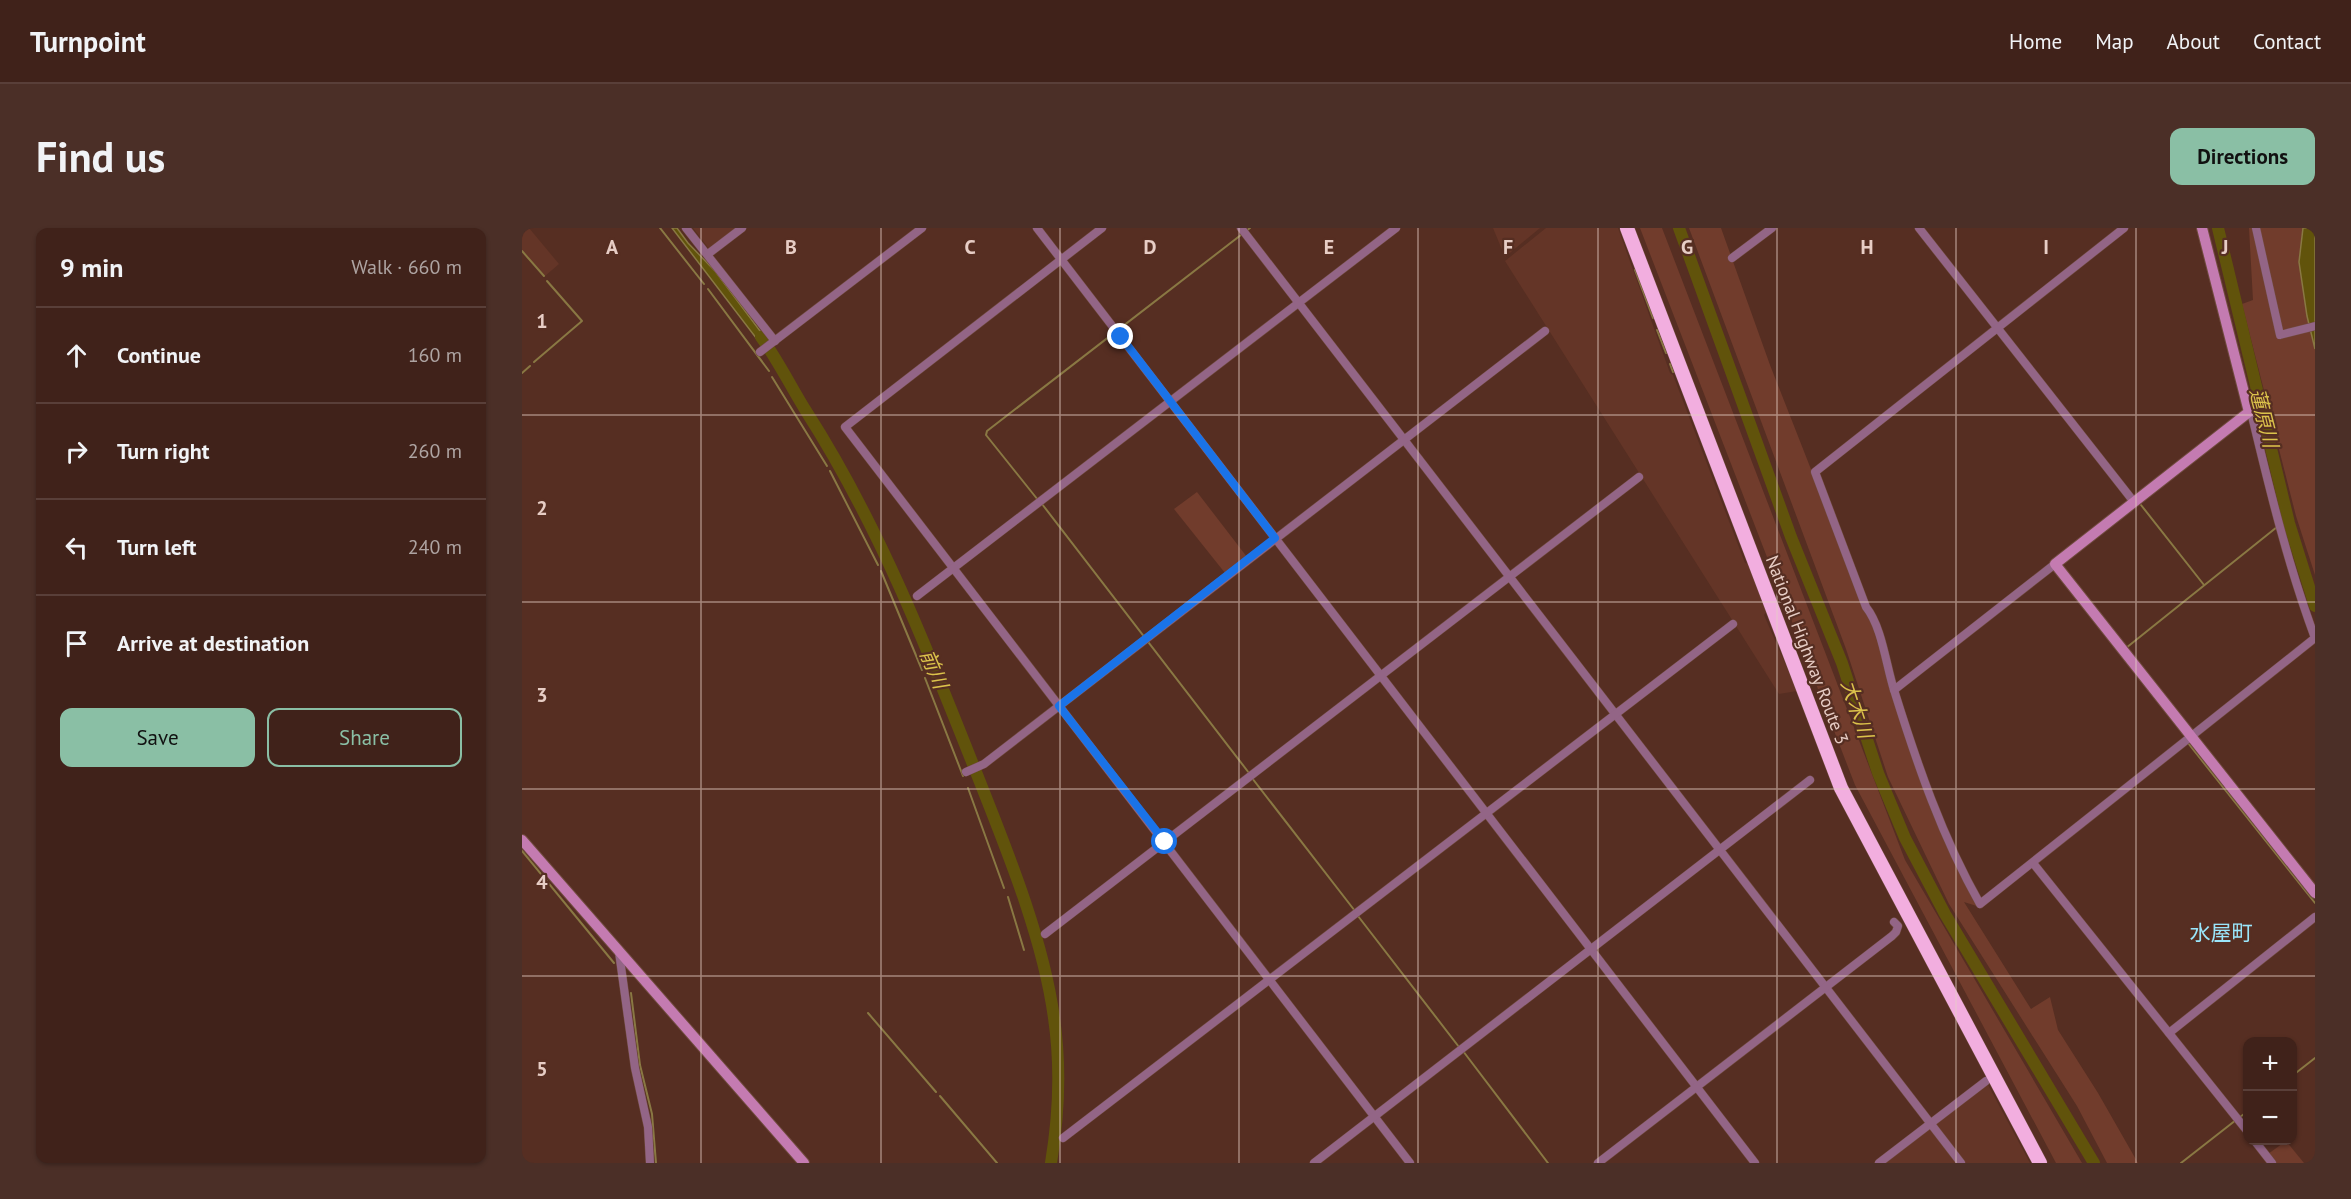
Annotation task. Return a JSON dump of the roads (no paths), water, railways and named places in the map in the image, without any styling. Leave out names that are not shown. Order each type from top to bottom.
[{"type":"highway","name":"National Highway Route 3","points":[[1627,228],[1841,788],[2040,1163]]},
{"type":"street","points":[[686,228],[774,342]]},
{"type":"street","points":[[708,254],[742,228]]},
{"type":"street","points":[[761,352],[922,228]]},
{"type":"street","points":[[1037,228],[1755,1163]]},
{"type":"street","points":[[1102,228],[845,427],[1410,1163]]},
{"type":"street","points":[[1241,228],[1961,1163]]},
{"type":"street","points":[[917,596],[1396,228]]},
{"type":"street","points":[[1732,258],[1772,228]]},
{"type":"street","points":[[1919,228],[2134,502]]},
{"type":"street","points":[[2124,228],[1815,472],[1866,608],[1875,623],[1894,690],[1932,804],[1959,867],[1980,904],[2315,638],[2284,546],[2202,228]]},
{"type":"street","points":[[2256,228],[2280,334],[2315,326]]},
{"type":"street","points":[[966,772],[984,764],[1545,331]]},
{"type":"street","points":[[1894,690],[2249,412]]},
{"type":"street","points":[[1045,934],[1639,477]]},
{"type":"street","points":[[2055,564],[2315,893]]},
{"type":"street","points":[[1062,1138],[1733,624]]},
{"type":"street","points":[[1314,1163],[1810,780]]},
{"type":"street","points":[[522,840],[804,1163]]},
{"type":"street","points":[[2033,863],[2243,1127]]},
{"type":"street","points":[[2169,1033],[2315,917]]},
{"type":"street","points":[[1598,1163],[1892,936],[1898,926],[1894,922]]},
{"type":"street","points":[[619,951],[635,1068],[648,1127],[650,1163]]},
{"type":"street","points":[[1879,1163],[1986,1081]]},
{"type":"street","points":[[2258,1145],[2272,1163]]},
{"type":"waterway","points":[[660,228],[704,284]]},
{"type":"waterway","points":[[1038,500],[986,435],[987,431],[1250,228]]},
{"type":"waterway","name":"大木川","points":[[1679,228],[1791,537],[1842,663],[1878,773],[1905,838],[1945,914],[2094,1163]]},
{"type":"waterway","name":"蓮原川","points":[[2218,228],[2289,523],[2315,606]]},
{"type":"waterway","points":[[522,251],[544,276]]},
{"type":"waterway","points":[[1635,270],[1653,318]]},
{"type":"waterway","points":[[534,362],[582,321],[547,281]]},
{"type":"waterway","points":[[708,289],[769,371]]},
{"type":"waterway","points":[[1657,330],[1666,353]]},
{"type":"waterway","name":"前川","points":[[761,337],[832,454],[879,542],[939,679],[1022,893],[1049,987],[1058,1054],[1056,1127],[1051,1163]]},
{"type":"waterway","points":[[1670,364],[1673,372]]},
{"type":"waterway","points":[[522,373],[530,366]]},
{"type":"waterway","points":[[772,377],[827,466]]},
{"type":"waterway","points":[[830,471],[878,565]]},
{"type":"waterway","points":[[1042,504],[1249,773]]},
{"type":"waterway","points":[[2141,505],[2204,585]]},
{"type":"waterway","name":"蓮原川","points":[[2283,524],[2289,523]]},
{"type":"waterway","points":[[2126,648],[2277,527]]},
{"type":"waterway","points":[[881,571],[922,670]]},
{"type":"waterway","points":[[925,678],[963,776]]},
{"type":"waterway","points":[[2188,743],[2315,903]]},
{"type":"waterway","points":[[1252,778],[1355,911]]},
{"type":"waterway","points":[[968,788],[1004,888]]},
{"type":"waterway","points":[[522,851],[614,963]]},
{"type":"waterway","points":[[1008,897],[1024,950]]},
{"type":"waterway","points":[[1358,916],[1459,1047]]},
{"type":"waterway","points":[[631,993],[640,1065],[652,1114],[656,1163]]},
{"type":"waterway","points":[[868,1013],[936,1092]]},
{"type":"waterway","points":[[1463,1051],[1548,1163]]},
{"type":"waterway","points":[[2297,1072],[2315,1058]]},
{"type":"waterway","points":[[940,1096],[997,1163]]},
{"type":"waterway","points":[[2181,1163],[2236,1120]]},
{"type":"district","name":"水屋町","points":[[2221,933]]}]
